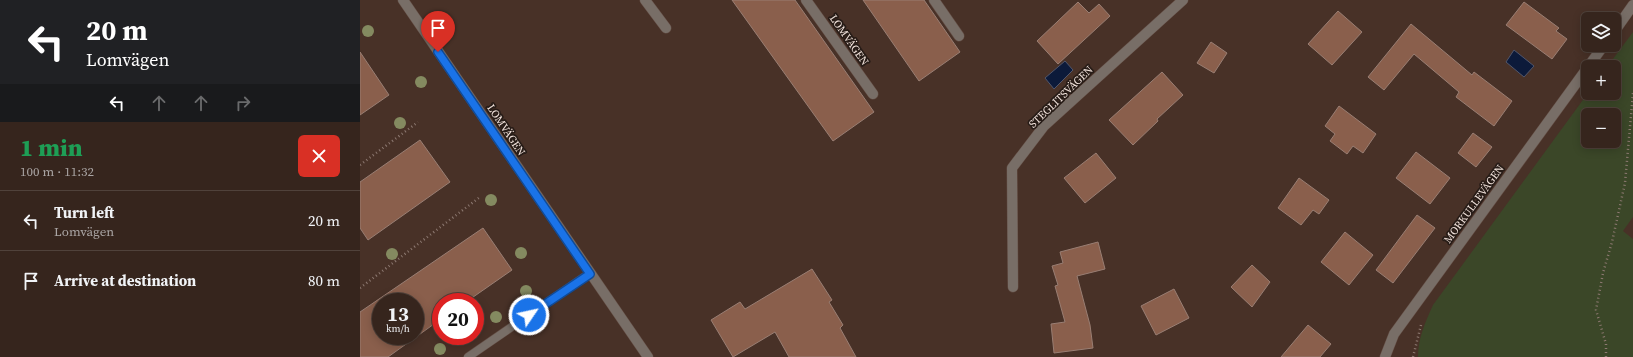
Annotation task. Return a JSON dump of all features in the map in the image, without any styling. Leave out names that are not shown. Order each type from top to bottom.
[{"type":"street","name":"LOMVÄGEN","points":[[403,0],[648,357]]},
{"type":"street","points":[[645,0],[666,28]]},
{"type":"street","name":"LOMVÄGEN","points":[[806,0],[873,94]]},
{"type":"street","points":[[934,0],[959,36]]},
{"type":"street","name":"STEGLITSVÄGEN","points":[[1013,287],[1012,168],[1044,126],[1183,0]]},
{"type":"street","points":[[1621,22],[1633,6]]},
{"type":"street","name":"MORKULLEVÄGEN","points":[[1385,357],[1394,334],[1581,77]]},
{"type":"lane","points":[[468,357],[590,274]]},
{"type":"path","points":[[1606,357],[1606,344],[1596,310],[1603,272],[1612,242],[1625,183],[1633,93]]},
{"type":"path","points":[[360,165],[418,122]]},
{"type":"path","points":[[360,288],[480,196]]},
{"type":"green space","points":[[1633,32],[1633,217],[1623,231],[1633,239],[1633,357],[1418,357],[1421,337],[1433,305],[1583,100],[1621,100],[1621,60],[1612,60],[1618,52],[1621,52],[1621,48]]},
{"type":"water","points":[[1514,50],[1534,66],[1524,77],[1506,62]]},
{"type":"water","points":[[1065,61],[1073,70],[1054,89],[1045,78]]},
{"type":"building","points":[[732,0],[795,0],[874,112],[833,141]]},
{"type":"building","points":[[863,0],[924,0],[960,52],[919,81]]},
{"type":"building","points":[[1078,2],[1089,13],[1099,4],[1110,16],[1058,64],[1037,41]]},
{"type":"building","points":[[1524,2],[1559,28],[1556,31],[1567,39],[1552,59],[1506,25]]},
{"type":"building","points":[[1338,11],[1362,32],[1332,65],[1308,44]]},
{"type":"building","points":[[1411,24],[1472,75],[1474,72],[1512,101],[1494,126],[1456,97],[1459,92],[1414,54],[1384,90],[1368,77]]},
{"type":"building","points":[[1211,42],[1227,53],[1214,73],[1197,63]]},
{"type":"building","points":[[360,52],[389,95],[360,115]]},
{"type":"building","points":[[1162,72],[1183,95],[1157,119],[1158,121],[1133,145],[1109,120]]},
{"type":"building","points":[[1339,106],[1376,134],[1363,153],[1353,146],[1347,154],[1330,141],[1335,134],[1325,126]]},
{"type":"building","points":[[1473,133],[1492,147],[1476,167],[1458,153]]},
{"type":"building","points":[[420,140],[450,182],[368,240],[360,228],[360,182]]},
{"type":"building","points":[[1416,152],[1450,178],[1430,204],[1396,178]]},
{"type":"building","points":[[1096,153],[1116,178],[1085,203],[1064,178]]},
{"type":"building","points":[[1299,178],[1329,200],[1319,214],[1313,210],[1301,225],[1278,208]]},
{"type":"building","points":[[1417,215],[1435,228],[1393,283],[1376,270]]},
{"type":"building","points":[[483,228],[512,270],[479,293],[432,293],[432,325],[424,331],[424,293],[388,293]]},
{"type":"building","points":[[1345,232],[1373,255],[1349,285],[1321,262]]},
{"type":"building","points":[[1098,242],[1105,269],[1077,276],[1090,325],[1093,348],[1054,353],[1051,324],[1065,322],[1055,286],[1058,285],[1052,266],[1063,263],[1060,252]]},
{"type":"building","points":[[1252,265],[1270,282],[1252,307],[1231,287]]},
{"type":"building","points":[[812,269],[832,300],[829,302],[843,325],[840,328],[856,357],[789,357],[775,332],[733,357],[711,320],[740,302],[745,309]]},
{"type":"building","points":[[1174,289],[1189,318],[1156,335],[1141,306]]},
{"type":"building","points":[[372,304],[372,345],[405,345],[388,357],[360,357],[360,312]]},
{"type":"building","points":[[1308,325],[1331,344],[1320,357],[1281,357]]},
{"type":"route","points":[[438,52],[590,274],[529,315]]}]
